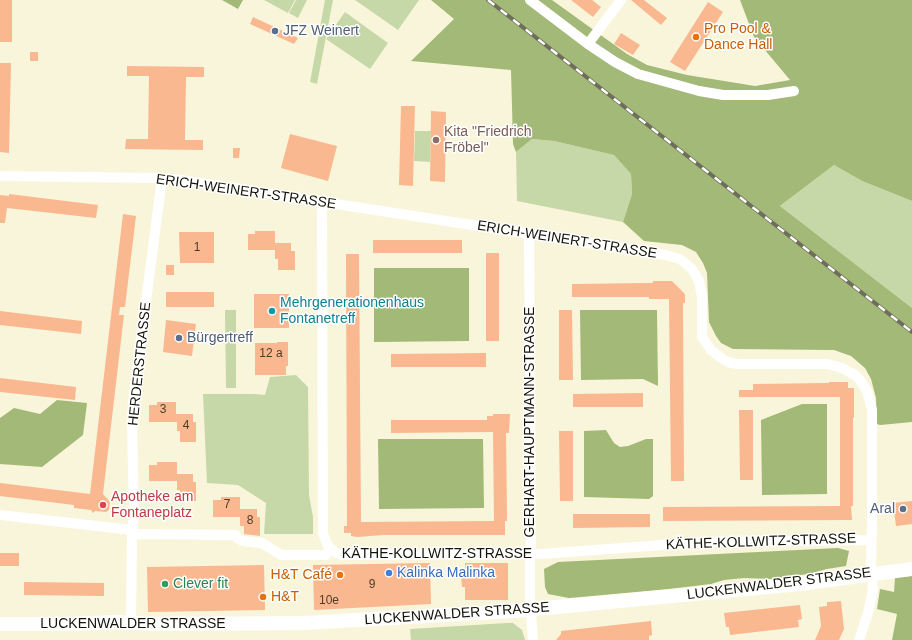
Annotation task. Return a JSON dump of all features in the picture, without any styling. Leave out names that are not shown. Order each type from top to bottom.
[{"type":"main road","name":"LUCKENWALDER STRASSE","points":[[0,624],[73,624],[105,622],[154,624],[304,623],[530,610],[800,584],[912,569]]},
{"type":"street","points":[[530,0],[588,44],[615,62],[638,74],[699,91],[723,95],[768,95],[794,91]]},
{"type":"street","points":[[588,44],[621,0]]},
{"type":"street","name":"ERICH-WEINERT-STRASSE","points":[[0,176],[162,178],[181,180],[666,254],[686,263],[696,275],[702,289],[702,337],[711,350],[724,361],[737,364],[828,364],[842,368],[855,376],[860,380],[867,391],[872,410],[871,540],[873,590],[859,640]]},
{"type":"street","name":"HERDERSTRASSE","points":[[131,622],[132,532],[134,514],[132,423],[162,178]]},
{"type":"street","name":"KÄTHE-KOLLWITZ-STRASSE","points":[[322,202],[323,534],[325,542],[330,549],[336,553],[342,555],[541,554],[703,542],[871,540]]},
{"type":"street","name":"GERHART-HAUPTMANN-STRASSE","points":[[529,234],[531,533],[530,610],[533,640]]},
{"type":"street","points":[[0,515],[132,532],[236,535],[237,538],[242,541],[262,543],[281,555],[326,555],[330,549]]},
{"type":"green space","points":[[222,0],[243,0],[238,9]]},
{"type":"green space","points":[[264,0],[295,0],[288,13]]},
{"type":"green space","points":[[296,0],[307,0],[298,18],[289,13]]},
{"type":"green space","points":[[325,0],[333,0],[317,84],[310,82]]},
{"type":"green space","points":[[355,0],[419,0],[398,30]]},
{"type":"green space","points":[[431,0],[552,0],[627,54],[647,65],[687,75],[755,86],[790,80],[754,37],[740,0],[912,0],[912,201],[862,181],[834,165],[780,206],[912,308],[912,422],[877,424],[876,398],[871,379],[865,368],[851,356],[834,350],[733,349],[721,343],[709,322],[707,273],[696,252],[682,245],[644,241],[623,222],[632,194],[631,174],[614,155],[554,141],[532,139],[516,152],[513,144],[511,70],[411,61],[454,19]]},
{"type":"green space","points":[[345,12],[388,43],[370,69],[326,39]]},
{"type":"green space","points":[[415,131],[431,131],[430,162],[414,161]]},
{"type":"green space","points":[[532,139],[554,141],[614,155],[631,174],[632,194],[623,222],[517,201],[516,152]]},
{"type":"green space","points":[[834,165],[862,181],[912,201],[912,308],[780,206]]},
{"type":"green space","points":[[374,268],[469,268],[469,341],[374,342]]},
{"type":"green space","points":[[225,310],[236,310],[236,388],[226,388]]},
{"type":"green space","points":[[580,310],[657,310],[658,386],[643,379],[581,380]]},
{"type":"green space","points":[[296,375],[308,387],[309,495],[313,517],[313,534],[264,534],[266,503],[238,485],[207,483],[203,394],[265,395],[270,377]]},
{"type":"green space","points":[[57,400],[87,403],[83,435],[42,467],[0,464],[0,418],[14,408],[40,414]]},
{"type":"green space","points":[[802,404],[827,404],[827,494],[762,495],[761,420]]},
{"type":"green space","points":[[606,430],[614,443],[620,447],[628,446],[646,439],[653,439],[653,496],[649,499],[584,497],[584,431]]},
{"type":"green space","points":[[378,439],[483,439],[484,508],[379,509]]},
{"type":"green space","points":[[838,548],[849,551],[846,566],[808,574],[771,579],[744,578],[669,589],[569,598],[548,594],[545,587],[544,569],[558,562]]},
{"type":"green space","points":[[912,576],[912,640],[892,640],[897,614],[877,609],[880,589],[894,592],[895,577]]},
{"type":"green space","points":[[513,623],[522,630],[525,640],[411,640],[410,629]]},
{"type":"building","points":[[0,0],[12,0],[12,42],[0,42]]},
{"type":"building","points":[[571,0],[592,0],[601,7],[593,17]]},
{"type":"building","points":[[631,0],[644,0],[667,18],[661,25]]},
{"type":"building","name":"Pro Pool & Dance Hall","points":[[708,2],[723,12],[685,71],[670,62]]},
{"type":"building","points":[[253,17],[298,38],[294,44],[250,24]]},
{"type":"building","points":[[621,33],[640,45],[633,55],[614,44]]},
{"type":"building","points":[[30,52],[38,52],[38,61],[30,61]]},
{"type":"building","points":[[0,63],[11,63],[9,153],[0,152]]},
{"type":"building","points":[[127,66],[204,67],[204,77],[186,77],[185,140],[203,140],[203,150],[125,149],[126,139],[148,139],[149,76],[127,76]]},
{"type":"building","points":[[401,106],[415,106],[413,186],[399,185]]},
{"type":"building","points":[[431,111],[446,112],[445,182],[430,181]]},
{"type":"building","points":[[290,134],[337,146],[328,181],[281,168]]},
{"type":"building","points":[[233,148],[240,148],[239,158],[233,158]]},
{"type":"building","points":[[9,194],[98,205],[96,218],[7,208],[5,223],[0,223],[0,195],[9,196]]},
{"type":"building","points":[[123,214],[136,216],[125,307],[120,307],[119,315],[124,315],[103,494],[110,502],[109,510],[106,512],[95,511],[93,513],[91,510],[74,508],[74,505],[0,496],[0,483],[90,494]]},
{"type":"building","points":[[255,231],[275,231],[275,243],[291,243],[291,251],[295,251],[295,270],[278,270],[278,259],[275,259],[275,250],[248,250],[248,234],[255,234]]},
{"type":"building","points":[[179,232],[214,232],[214,263],[180,263]]},
{"type":"building","points":[[373,240],[462,240],[462,253],[373,253]]},
{"type":"building","points":[[486,253],[499,253],[499,341],[486,341]]},
{"type":"building","points":[[346,254],[359,254],[361,522],[494,521],[493,432],[391,433],[391,420],[487,420],[487,416],[493,416],[493,414],[510,414],[509,433],[506,433],[507,521],[505,521],[505,535],[384,535],[357,537],[351,536],[351,533],[344,533],[344,526],[347,526]]},
{"type":"building","points":[[166,265],[174,265],[174,275],[166,275]]},
{"type":"building","points":[[653,281],[672,281],[685,294],[685,303],[683,303],[684,481],[671,481],[669,299],[649,299],[649,297],[572,297],[572,284],[653,283]]},
{"type":"building","points":[[166,292],[214,292],[214,307],[166,307]]},
{"type":"building","name":"Mehrgenerationenhaus Fontanetreff","points":[[254,294],[289,294],[289,328],[254,328]]},
{"type":"building","points":[[559,310],[572,310],[573,380],[559,380]]},
{"type":"building","points":[[0,311],[82,321],[81,334],[0,325]]},
{"type":"building","name":"Bürgertreff","points":[[166,320],[196,324],[192,356],[163,352]]},
{"type":"building","points":[[288,342],[288,366],[286,366],[286,375],[255,375],[255,343]]},
{"type":"building","points":[[486,353],[486,367],[391,367],[391,354]]},
{"type":"building","points":[[0,378],[76,387],[75,400],[0,392]]},
{"type":"building","points":[[848,382],[848,388],[854,388],[853,506],[851,506],[852,520],[663,521],[663,507],[840,506],[840,397],[739,397],[739,390],[753,390],[753,384]]},
{"type":"building","points":[[643,393],[643,407],[573,407],[573,394]]},
{"type":"building","points":[[157,402],[176,402],[176,414],[193,414],[193,422],[196,422],[196,442],[180,442],[180,431],[177,431],[177,422],[149,422],[149,405],[157,405]]},
{"type":"building","points":[[739,410],[753,410],[753,480],[740,480]]},
{"type":"building","points":[[559,431],[573,431],[573,501],[560,501]]},
{"type":"building","points":[[157,462],[177,462],[177,474],[193,474],[193,482],[196,482],[196,501],[180,501],[180,490],[177,490],[177,481],[149,481],[149,465],[157,465]]},
{"type":"building","points":[[221,497],[240,497],[240,509],[257,509],[257,517],[260,517],[260,536],[244,534],[244,526],[240,526],[240,517],[213,517],[213,500],[221,500]]},
{"type":"building","name":"Aral","points":[[912,501],[912,524],[896,526],[893,503]]},
{"type":"building","points":[[573,514],[650,514],[650,527],[573,528]]},
{"type":"building","points":[[0,553],[19,553],[19,566],[0,566]]},
{"type":"building","points":[[430,563],[431,604],[314,610],[313,565]]},
{"type":"building","points":[[465,563],[508,563],[508,600],[465,600],[465,587],[462,587],[461,577],[465,577]]},
{"type":"building","points":[[264,565],[265,610],[148,612],[147,567]]},
{"type":"building","points":[[24,582],[104,583],[104,596],[24,595]]},
{"type":"building","points":[[841,601],[844,629],[839,640],[815,640],[821,626],[819,607],[827,606],[827,602]]},
{"type":"building","points":[[800,605],[802,619],[798,620],[799,627],[730,635],[729,627],[726,627],[724,613]]},
{"type":"building","points":[[651,621],[652,635],[649,636],[649,640],[556,640],[561,634],[561,631]]},
{"type":"railway","points":[[488,0],[912,332]]},
{"type":"place","name":"JFZ Weinert","points":[[275,31]]},
{"type":"place","name":"Pro Pool & Dance Hall","points":[[696,37]]},
{"type":"place","name":"Kita \"Friedrich Fröbel\"","points":[[436,140]]},
{"type":"place","name":"Mehrgenerationenhaus Fontanetreff","points":[[272,311]]},
{"type":"place","name":"Bürgertreff","points":[[179,338]]},
{"type":"place","name":"Apotheke am Fontaneplatz","points":[[103,505]]},
{"type":"place","name":"Aral","points":[[903,509]]},
{"type":"place","name":"Kalinka Malinka","points":[[389,573]]},
{"type":"place","name":"H&T Café","points":[[340,575]]},
{"type":"place","name":"Clever fit","points":[[165,584]]},
{"type":"place","name":"H&T","points":[[263,597]]}]
